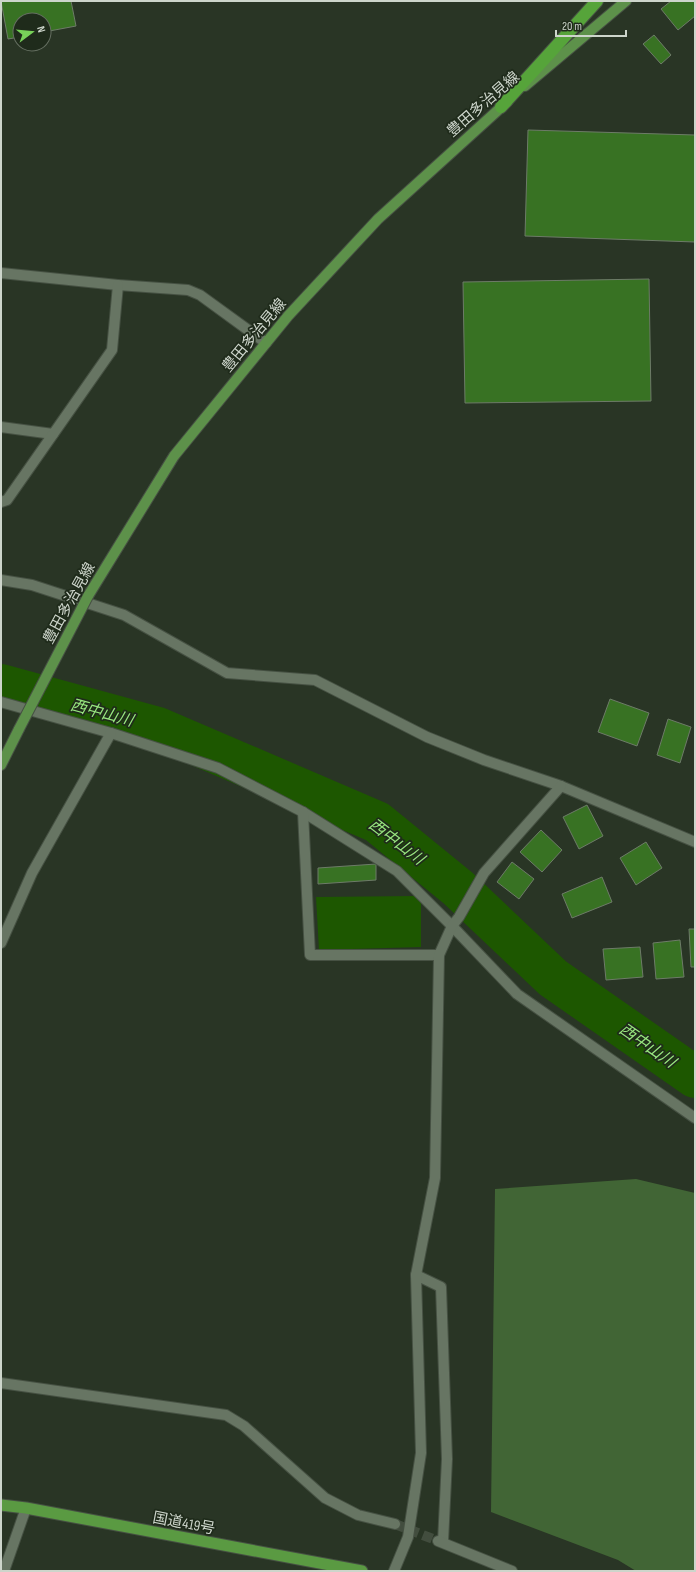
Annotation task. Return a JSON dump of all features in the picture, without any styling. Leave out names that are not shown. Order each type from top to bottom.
[{"type":"highway","points":[[501,107],[597,1]]},
{"type":"highway","name":"国道419号","points":[[1,1505],[26,1508],[362,1571]]},
{"type":"main road","name":"豊田多治見線","points":[[1,766],[88,596],[174,456],[288,316],[378,218],[501,107],[626,1]]},
{"type":"street","points":[[1,273],[118,285],[188,290],[200,295],[266,343]]},
{"type":"street","points":[[1,502],[7,500],[112,350],[118,285]]},
{"type":"street","points":[[1,427],[53,434]]},
{"type":"street","points":[[1,580],[32,585],[124,615],[227,673],[315,680],[427,737],[484,760],[561,786],[695,842]]},
{"type":"street","points":[[1,702],[111,733],[218,768],[303,812],[397,871],[517,994],[695,1118]]},
{"type":"street","points":[[1,943],[32,874],[111,733]]},
{"type":"street","points":[[394,1571],[408,1537],[421,1453],[416,1275],[435,1178],[439,955],[452,926],[459,917],[484,873],[561,786]]},
{"type":"street","points":[[303,812],[310,955],[439,955]]},
{"type":"street","points":[[416,1275],[441,1287],[447,1459],[441,1542],[512,1571]]},
{"type":"street","points":[[1,1383],[226,1415],[244,1426],[324,1498],[358,1515],[395,1524]]},
{"type":"street","points":[[4,1571],[26,1508]]},
{"type":"shaded area","points":[[416,896],[421,902],[421,947],[319,950],[316,897]]},
{"type":"shaded area","points":[[636,1179],[695,1193],[695,1571],[636,1571],[618,1560],[491,1512],[495,1189]]},
{"type":"building","points":[[1,1],[71,1],[76,26],[52,30],[52,12],[12,12],[12,38],[8,39]]},
{"type":"building","points":[[671,1],[695,1],[695,16],[678,30],[661,9]]},
{"type":"building","points":[[654,35],[671,55],[661,64],[643,44]]},
{"type":"building","points":[[528,130],[695,135],[695,242],[525,236]]},
{"type":"building","points":[[649,279],[651,401],[465,403],[463,282]]},
{"type":"building","points":[[610,699],[649,713],[637,746],[598,732]]},
{"type":"building","points":[[668,719],[691,727],[680,763],[657,755]]},
{"type":"building","points":[[587,805],[603,836],[579,849],[563,817]]},
{"type":"building","points":[[541,830],[562,850],[542,872],[520,852]]},
{"type":"building","points":[[646,842],[662,868],[636,885],[620,858]]},
{"type":"building","points":[[512,862],[534,879],[519,899],[497,882]]},
{"type":"building","points":[[376,864],[376,880],[318,884],[318,868]]},
{"type":"building","points":[[602,877],[612,902],[572,918],[562,894]]},
{"type":"building","points":[[689,929],[695,929],[695,967],[691,967]]},
{"type":"building","points":[[680,940],[684,977],[656,979],[653,943]]},
{"type":"building","points":[[640,947],[643,977],[606,980],[603,949]]},
{"type":"waterway","name":"西中山川","points":[[1,685],[158,728],[377,822],[458,888],[553,978],[695,1077]]},
{"type":"tunnel","points":[[395,1524],[438,1541]]}]
